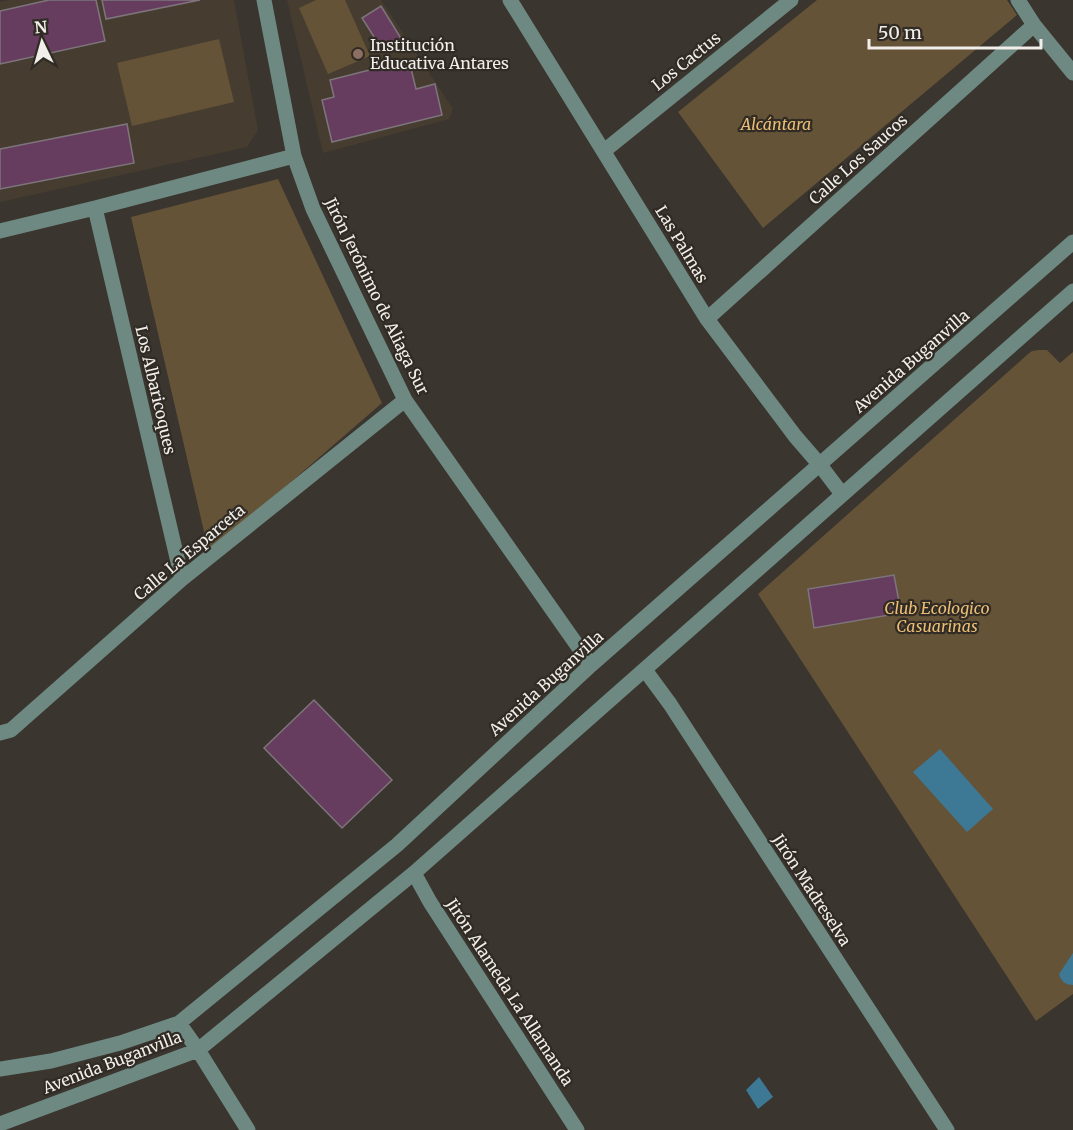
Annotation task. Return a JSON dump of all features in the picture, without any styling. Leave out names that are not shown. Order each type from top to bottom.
[{"type":"street","name":"Jirón Jerónimo de Aliaga Sur","points":[[264,0],[294,156],[313,208],[405,400],[591,665]]},
{"type":"street","name":"Las Palmas","points":[[510,0],[707,320],[842,494]]},
{"type":"street","name":"Los Cactus","points":[[604,151],[791,0]]},
{"type":"street","points":[[1018,0],[1034,25],[1073,73]]},
{"type":"street","name":"Calle Los Saucos","points":[[707,320],[1034,25]]},
{"type":"street","points":[[0,231],[294,156]]},
{"type":"street","name":"Los Albaricoques","points":[[94,208],[182,579]]},
{"type":"street","name":"Avenida Buganvilla","points":[[0,1069],[51,1061],[120,1043],[179,1023],[397,845],[591,665],[1073,242]]},
{"type":"street","name":"Avenida Buganvilla","points":[[0,1124],[198,1050],[414,873],[1073,291]]},
{"type":"street","name":"Calle La Esparceta","points":[[0,734],[11,730],[182,579],[405,400]]},
{"type":"street","name":"Jirón Madreselva","points":[[645,670],[670,704],[947,1130]]},
{"type":"street","name":"Jirón Alameda La Allamanda","points":[[414,873],[430,902],[578,1130]]},
{"type":"street","points":[[179,1023],[248,1130]]},
{"type":"shaded area","points":[[10,0],[234,0],[258,130],[247,147],[0,202],[0,2]]},
{"type":"shaded area","name":"Institución Educativa Antares","points":[[287,0],[381,0],[453,109],[449,119],[323,153]]},
{"type":"green space","points":[[316,0],[345,0],[370,56],[328,74],[299,8]]},
{"type":"green space","name":"Alcántara","points":[[817,0],[1007,0],[1017,15],[763,228],[678,112]]},
{"type":"green space","points":[[219,39],[234,102],[132,126],[117,63]]},
{"type":"green space","points":[[278,179],[382,403],[209,553],[131,217]]},
{"type":"green space","name":"Club Ecologico Casuarinas","points":[[1047,350],[1060,363],[1073,352],[1073,994],[1036,1021],[758,594],[1028,354]]},
{"type":"water","points":[[940,749],[993,809],[967,832],[913,772]]},
{"type":"water","points":[[1073,953],[1073,985],[1064,982],[1059,974]]},
{"type":"water","points":[[759,1077],[773,1097],[758,1109],[746,1090]]},
{"type":"building","points":[[49,0],[96,0],[105,41],[0,64],[0,11]]},
{"type":"building","points":[[102,0],[200,0],[106,19]]},
{"type":"building","points":[[381,6],[402,40],[383,51],[362,18]]},
{"type":"building","points":[[409,60],[416,89],[435,84],[442,115],[332,142],[322,100],[334,97],[330,80]]},
{"type":"building","points":[[127,124],[134,163],[0,189],[0,149]]},
{"type":"building","points":[[894,575],[901,613],[814,628],[808,589]]},
{"type":"building","points":[[314,700],[392,780],[342,828],[264,748]]},
{"type":"place","name":"Institución Educativa Antares","points":[[358,54]]}]
